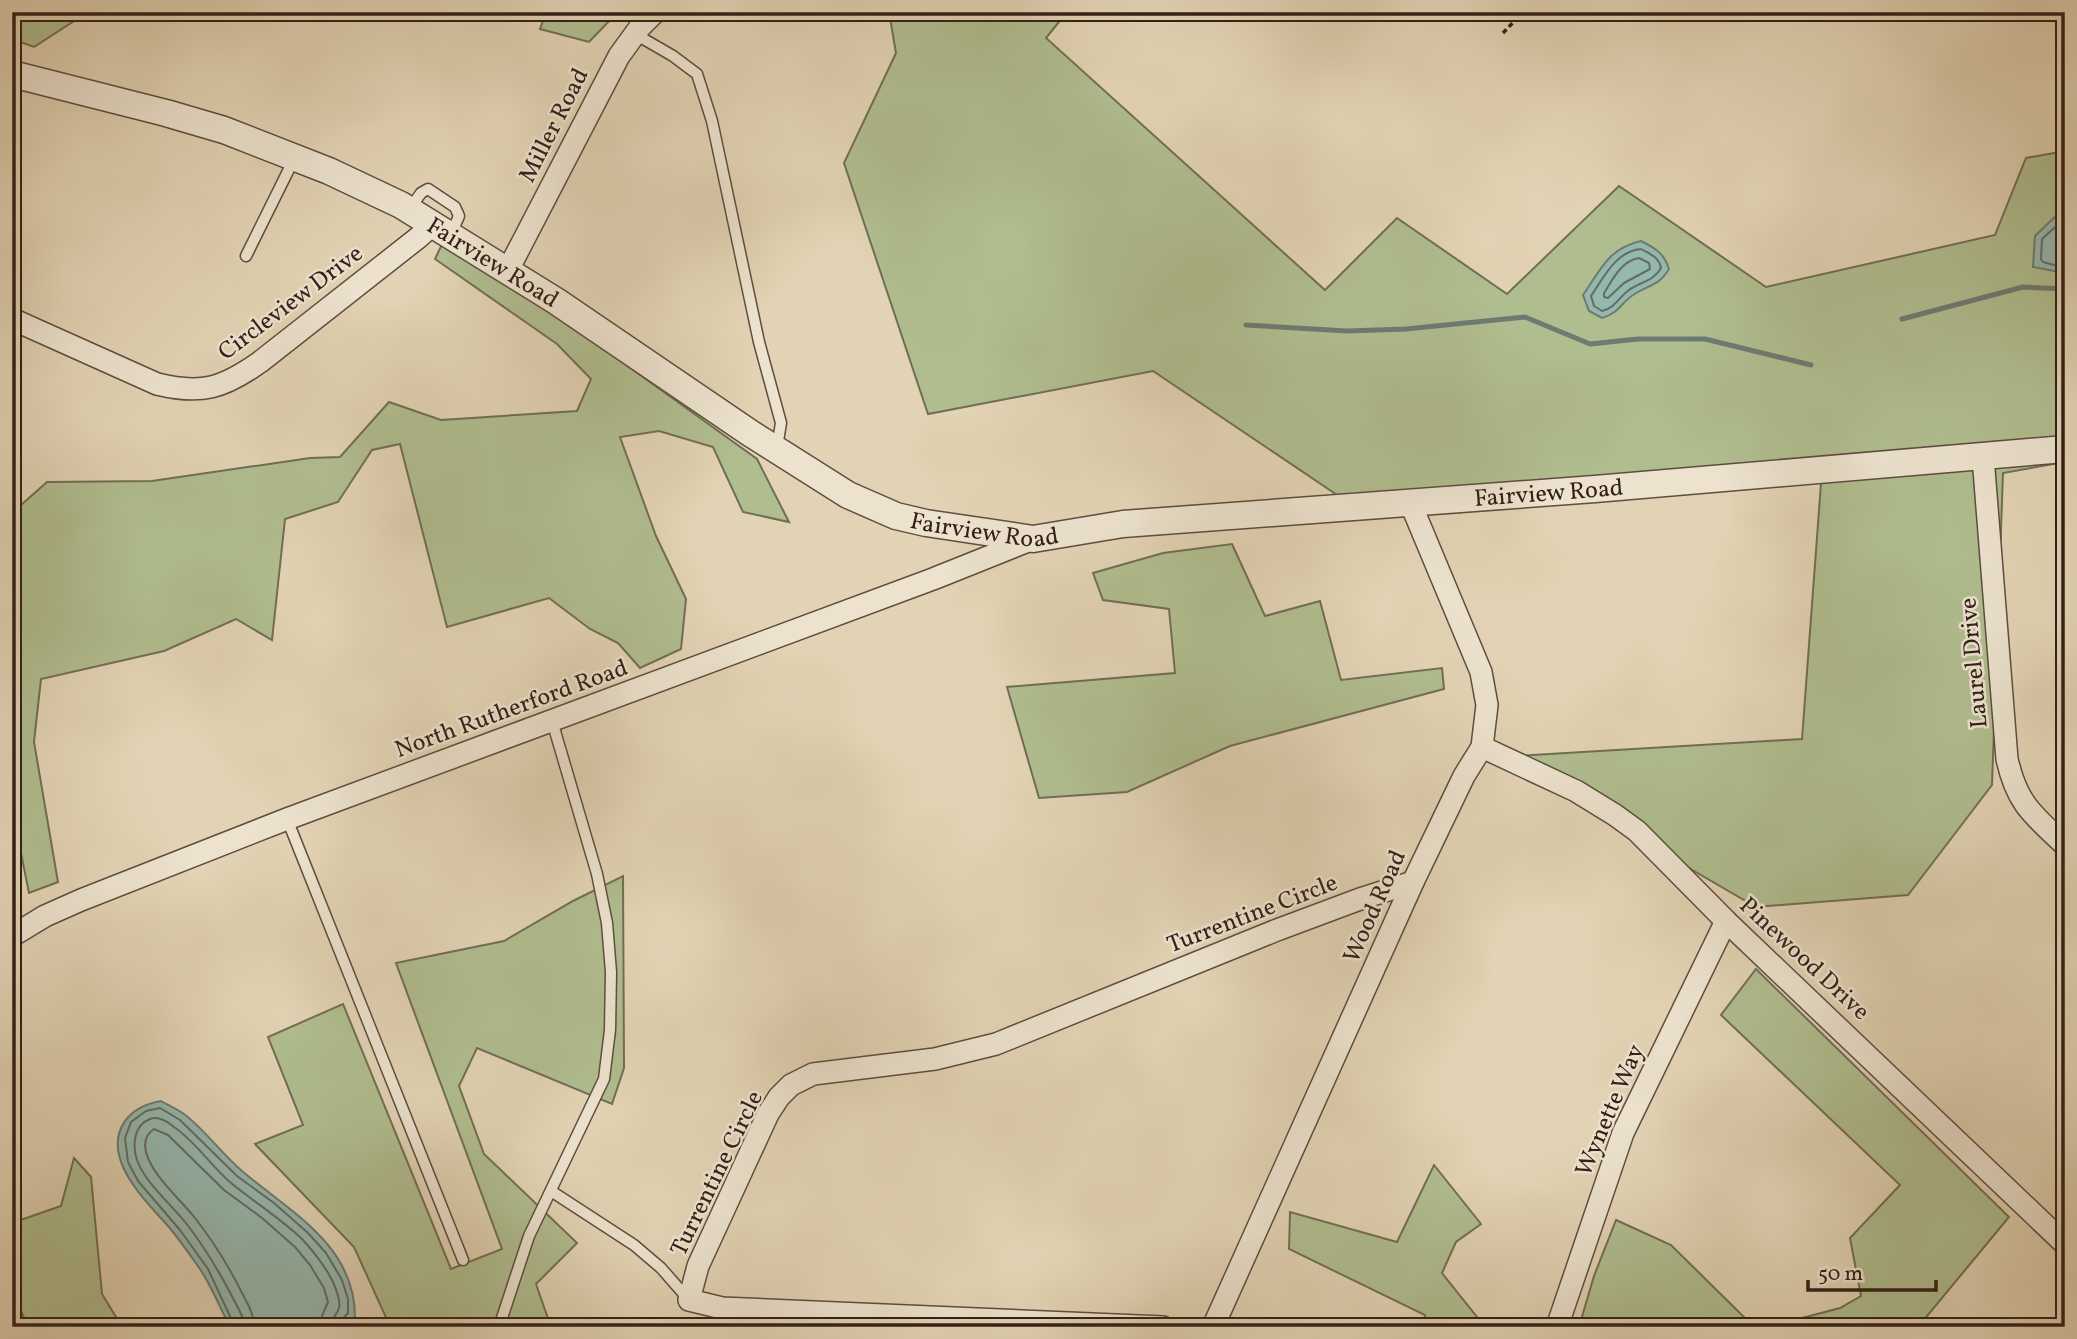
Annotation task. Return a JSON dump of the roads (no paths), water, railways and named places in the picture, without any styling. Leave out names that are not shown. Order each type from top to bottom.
[{"type":"street","name":"Miller Road","points":[[508,270],[618,56],[656,12]]},
{"type":"street","name":"Fairview Road","points":[[12,74],[224,130],[295,157],[409,210],[508,270],[776,450],[848,495],[896,516],[926,523],[1033,539],[1123,524],[2065,449]]},
{"type":"street","name":"Circleview Drive","points":[[12,319],[157,384],[182,390],[211,388],[239,376],[260,362],[419,237],[442,229]]},
{"type":"street","name":"Laurel Drive","points":[[1983,457],[2007,759],[2018,796],[2034,816],[2065,845]]},
{"type":"street","name":"Wood Road","points":[[1213,1327],[1413,882],[1464,776],[1482,747],[1487,705],[1481,673],[1410,502]]},
{"type":"street","name":"North Rutherford Road","points":[[12,936],[45,916],[81,900],[1033,539]]},
{"type":"street","name":"Pinewood Drive","points":[[1482,747],[1576,791],[1615,815],[1653,846],[1726,920],[2065,1244]]},
{"type":"street","name":"Turrentine Circle","points":[[689,1300],[698,1266],[768,1114],[791,1085],[813,1074],[935,1059],[996,1044],[1277,930],[1360,898],[1413,882]]},
{"type":"street","name":"Wynette Way","points":[[1557,1327],[1623,1133],[1726,920]]},
{"type":"street","points":[[689,1300],[722,1308],[1163,1327]]},
{"type":"lane","points":[[635,34],[673,56],[696,74],[712,121],[753,315],[782,423],[776,450]]},
{"type":"lane","points":[[246,256],[295,157]]},
{"type":"lane","points":[[499,1327],[529,1236],[604,1079],[610,1030],[611,972],[607,923],[597,874],[552,721]]},
{"type":"lane","points":[[287,820],[463,1260]]},
{"type":"lane","points":[[551,1191],[634,1245],[661,1268],[689,1300]]},
{"type":"lane","points":[[12,1321],[15,1327]]},
{"type":"water","points":[[2065,211],[2065,273],[2033,267],[2035,236],[2060,212]]},
{"type":"water","points":[[1641,241],[1662,255],[1669,269],[1665,275],[1633,295],[1608,316],[1602,318],[1589,311],[1583,295],[1601,268],[1613,254]]},
{"type":"water","points":[[161,1101],[192,1120],[234,1164],[299,1216],[332,1250],[344,1270],[352,1292],[355,1317],[344,1327],[230,1327],[200,1269],[132,1183],[119,1154],[119,1132],[130,1115],[149,1104]]},
{"type":"waterway","points":[[1902,319],[2023,287],[2065,289]]},
{"type":"waterway","points":[[1246,325],[1347,331],[1406,329],[1525,317],[1590,344],[1638,339],[1705,339],[1811,365]]}]
